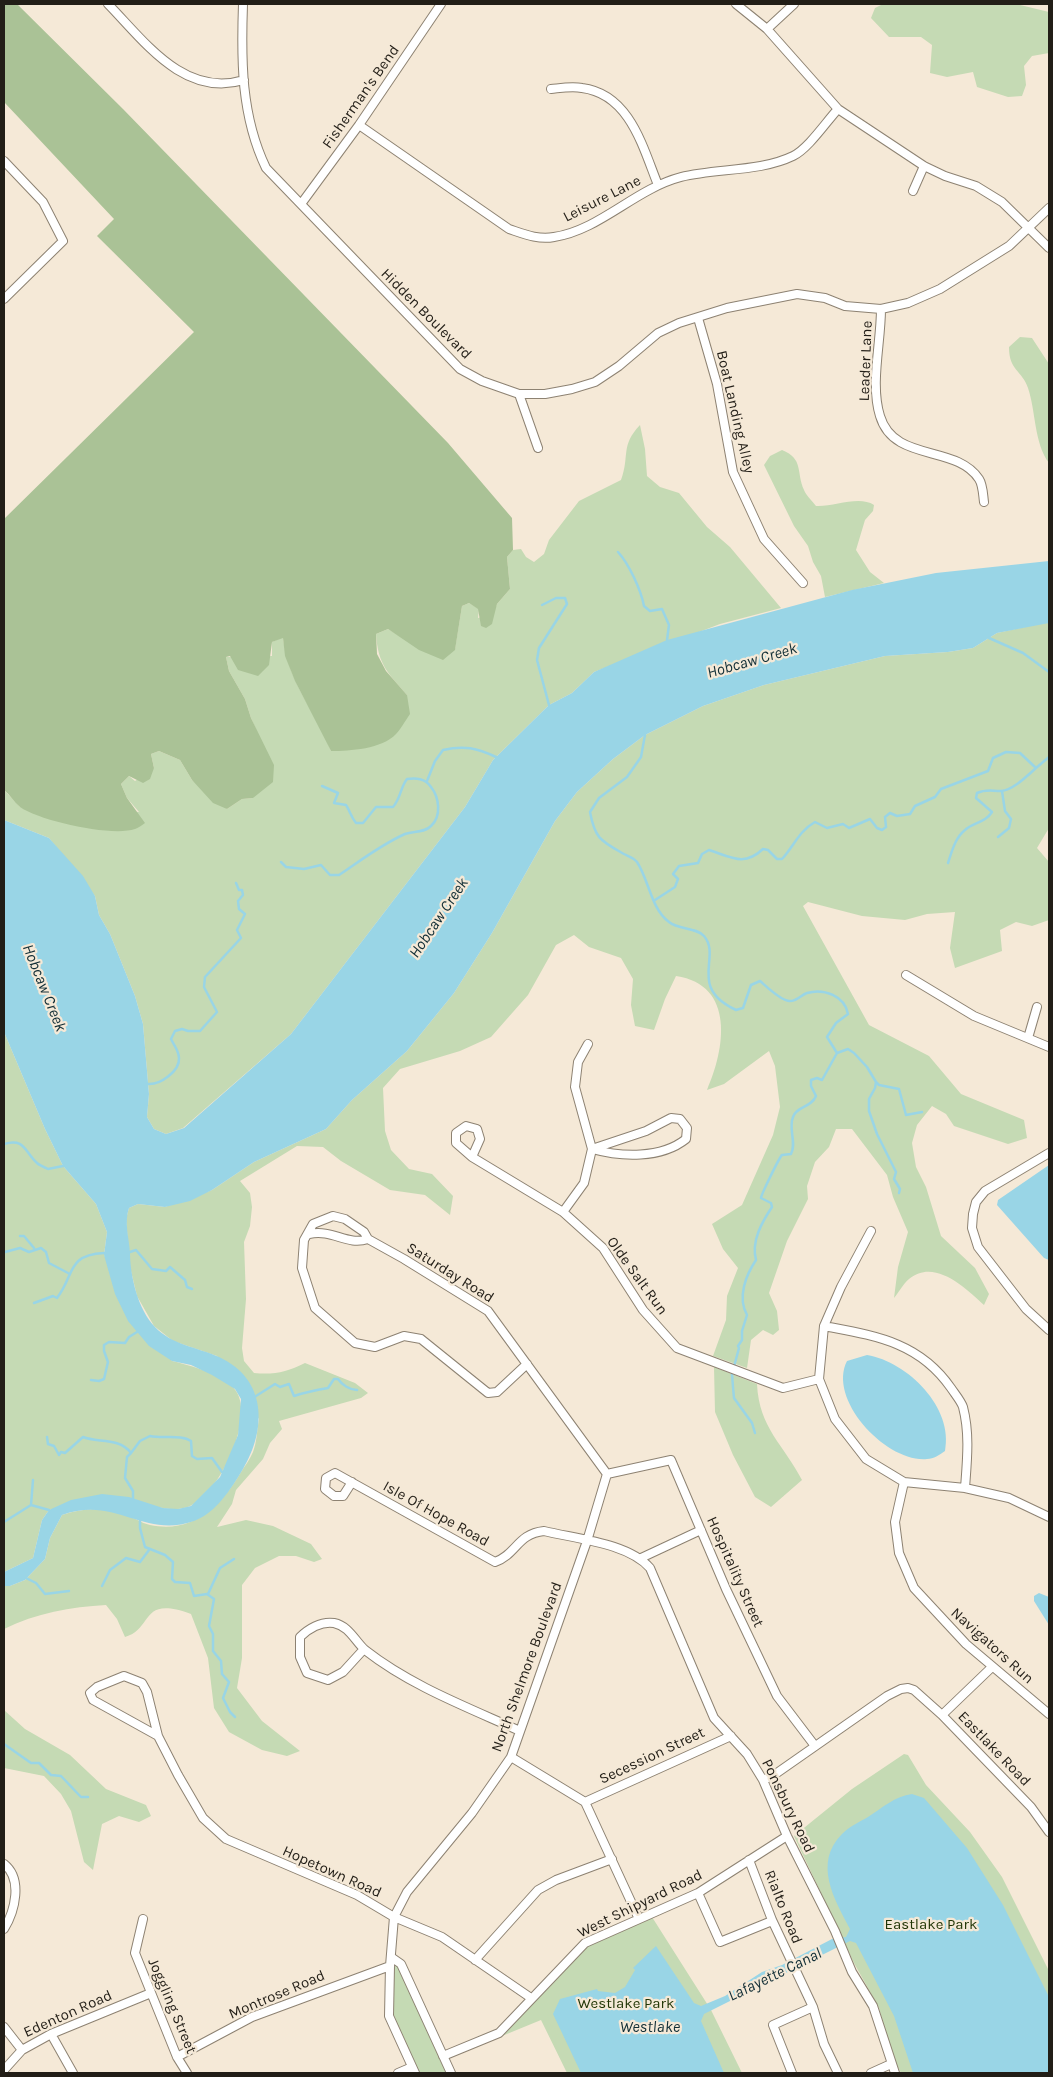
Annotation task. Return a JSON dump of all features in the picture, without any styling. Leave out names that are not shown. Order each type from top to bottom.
[{"type":"street","points":[[108,4],[164,60],[183,74],[215,84],[230,84],[244,80]]},
{"type":"street","name":"Hidden Boulevard","points":[[243,4],[241,41],[246,110],[257,150],[266,168],[460,369],[482,381],[519,394],[545,394],[595,382],[619,366],[658,333],[679,323],[760,300],[797,294],[825,298],[845,306],[882,309],[908,303],[940,289],[1009,246],[1049,208]]},
{"type":"street","name":"Fisherman's Bend","points":[[301,204],[359,125],[441,4]]},
{"type":"street","points":[[736,4],[767,29],[838,109],[924,166],[945,176],[976,186],[1002,202],[1049,248]]},
{"type":"street","points":[[767,29],[794,4]]},
{"type":"street","points":[[551,89],[582,88],[603,94],[619,106],[636,130],[658,185]]},
{"type":"street","name":"Leisure Lane","points":[[359,125],[509,229],[533,237],[553,237],[581,229],[658,185],[680,177],[734,168],[771,165],[796,155],[838,109]]},
{"type":"street","points":[[4,161],[43,202],[63,241],[4,299]]},
{"type":"street","points":[[913,190],[924,166]]},
{"type":"street","name":"Leader Lane","points":[[882,309],[882,338],[877,368],[877,399],[880,418],[900,444],[965,464],[980,480],[984,502]]},
{"type":"street","name":"Boat Landing Alley","points":[[698,318],[716,384],[733,472],[764,539],[802,583]]},
{"type":"street","points":[[519,394],[538,448]]},
{"type":"street","points":[[906,975],[974,1016],[1049,1047]]},
{"type":"street","points":[[1028,1038],[1037,1007]]},
{"type":"street","points":[[564,1212],[584,1183],[592,1149],[575,1087],[578,1062],[588,1044]]},
{"type":"street","points":[[671,1118],[680,1119],[686,1128],[686,1139],[676,1147],[638,1155],[613,1155],[592,1149],[646,1131],[671,1118]]},
{"type":"street","points":[[1049,1153],[985,1191],[976,1202],[972,1228],[978,1247],[1026,1309],[1049,1330]]},
{"type":"street","name":"Olde Salt Run","points":[[472,1157],[564,1212],[603,1248],[643,1310],[677,1348],[783,1388],[819,1379]]},
{"type":"street","name":"Saturday Road","points":[[308,1234],[313,1224],[318,1220],[340,1217],[354,1224],[364,1232],[368,1239],[488,1311],[608,1474]]},
{"type":"street","points":[[870,1231],[841,1287],[824,1326],[819,1379],[835,1419],[866,1459],[904,1482],[966,1488],[1009,1498],[1049,1517]]},
{"type":"street","name":"Saturday Road","points":[[308,1234],[330,1233],[356,1243],[368,1239]]},
{"type":"street","points":[[308,1234],[304,1240],[302,1268],[315,1308],[355,1343],[375,1347],[404,1336],[421,1339],[488,1393],[498,1392],[527,1364]]},
{"type":"street","points":[[824,1326],[860,1333],[904,1346],[938,1370],[963,1405],[969,1444],[966,1488]]},
{"type":"street","name":"Hospitality Street","points":[[608,1474],[671,1460],[777,1696],[815,1746]]},
{"type":"street","name":"North Shelmore Boulevard","points":[[413,2070],[389,2016],[390,1966],[394,1917],[407,1892],[472,1813],[511,1757],[587,1541],[608,1474]]},
{"type":"street","name":"Isle Of Hope Road","points":[[352,1482],[495,1562],[505,1559],[518,1543],[532,1532],[544,1531],[587,1541]]},
{"type":"street","name":"Navigators Run","points":[[904,1482],[895,1522],[899,1553],[914,1588],[966,1644],[1049,1714]]},
{"type":"street","points":[[587,1541],[628,1551],[641,1558],[701,1530]]},
{"type":"street","name":"Ponsbury Road","points":[[641,1558],[650,1568],[714,1718],[747,1754],[763,1780],[787,1836],[836,1932],[852,1972],[873,2006],[891,2064],[896,2073]]},
{"type":"street","points":[[364,1649],[343,1672],[328,1680],[307,1673],[300,1657],[300,1637],[310,1627],[333,1623],[352,1634],[364,1649],[429,1690],[520,1731]]},
{"type":"street","points":[[942,1715],[992,1667]]},
{"type":"street","name":"Hopetown Road","points":[[158,1736],[93,1700],[90,1693],[97,1687],[124,1676],[142,1683],[147,1692],[158,1736],[203,1818],[226,1839],[357,1895],[394,1917],[442,1937],[531,1998]]},
{"type":"street","name":"Eastlake Road","points":[[815,1746],[887,1696],[901,1689],[908,1688],[914,1690],[942,1715],[1031,1807],[1049,1832]]},
{"type":"street","name":"Secession Street","points":[[585,1802],[730,1736]]},
{"type":"street","points":[[763,1780],[774,1776],[815,1746]]},
{"type":"street","points":[[511,1757],[585,1802],[639,1919]]},
{"type":"street","name":"West Shipyard Road","points":[[443,2056],[495,2036],[584,1943],[698,1893],[787,1836]]},
{"type":"street","points":[[475,1960],[538,1890],[556,1880],[612,1859]]},
{"type":"street","name":"Rialto Road","points":[[749,1860],[772,1921],[813,2007],[824,2044],[838,2073]]},
{"type":"street","points":[[4,1864],[8,1867],[16,1884],[14,1905],[10,1919],[4,1929]]},
{"type":"street","points":[[698,1893],[720,1942],[772,1921]]},
{"type":"street","name":"Joggling Street","points":[[143,1919],[136,1953],[177,2057],[186,2073]]},
{"type":"street","points":[[392,1957],[401,1964],[451,2073]]},
{"type":"street","name":"Montrose Road","points":[[177,2057],[252,2017],[390,1966]]},
{"type":"street","name":"Edenton Road","points":[[4,2070],[22,2050],[52,2034],[151,1993]]},
{"type":"street","points":[[792,2073],[773,2025],[813,2007]]},
{"type":"street","points":[[4,2027],[22,2050]]},
{"type":"street","points":[[52,2034],[73,2073]]},
{"type":"street","points":[[871,2073],[891,2064]]},
{"type":"street","points":[[398,2073],[413,2070]]},
{"type":"green space","points":[[4,4],[17,4],[123,109],[448,443],[512,518],[513,550],[507,557],[510,589],[497,604],[492,624],[486,628],[481,626],[478,609],[469,603],[462,606],[455,650],[443,660],[419,650],[388,629],[376,634],[377,654],[386,671],[407,695],[410,714],[398,732],[390,739],[365,748],[331,751],[295,681],[285,656],[283,638],[272,642],[269,665],[258,676],[238,670],[230,656],[226,657],[229,671],[245,699],[251,718],[274,765],[273,782],[253,798],[242,799],[227,809],[213,803],[192,780],[180,760],[159,751],[151,754],[154,768],[150,779],[143,783],[129,776],[121,784],[127,798],[145,823],[135,829],[124,831],[76,826],[43,817],[20,807],[4,790],[4,519],[194,332],[97,236],[114,219],[4,102]]},
{"type":"green space","points":[[883,4],[1016,4],[1049,12],[1049,53],[1032,56],[1024,66],[1026,85],[1022,96],[1008,97],[977,87],[973,72],[947,77],[930,73],[932,45],[921,37],[889,37],[871,18],[875,8]]},
{"type":"green space","points":[[1020,337],[1032,338],[1049,364],[1049,463],[1038,437],[1028,388],[1011,361],[1009,347]]},
{"type":"green space","points":[[640,425],[645,449],[647,476],[660,487],[679,493],[707,527],[730,547],[781,608],[720,624],[594,672],[572,693],[549,705],[493,760],[465,807],[291,1034],[183,1128],[166,1134],[154,1129],[147,1117],[149,1094],[143,1024],[135,996],[110,934],[99,915],[95,896],[49,838],[4,820],[4,790],[20,807],[139,812],[127,798],[121,784],[129,776],[135,781],[154,768],[151,754],[159,751],[180,760],[192,780],[227,809],[242,799],[253,798],[261,741],[245,699],[229,671],[226,657],[272,656],[272,642],[283,637],[290,667],[296,682],[331,751],[407,695],[385,668],[379,654],[376,634],[388,629],[403,638],[455,649],[462,606],[469,603],[479,609],[478,618],[493,614],[497,604],[510,589],[507,557],[513,550],[521,549],[526,557],[534,562],[544,554],[549,540],[579,501],[621,480],[630,439]]},
{"type":"green space","points":[[782,450],[797,462],[804,490],[816,506],[854,501],[868,502],[874,505],[873,511],[865,520],[856,550],[870,572],[884,583],[825,597],[821,576],[813,562],[808,546],[794,526],[764,465],[770,456]]},
{"type":"green space","points":[[1049,623],[1049,828],[1037,848],[1049,862],[1049,920],[1032,926],[1016,922],[1000,930],[1002,951],[955,968],[950,948],[955,912],[927,914],[905,920],[862,916],[808,902],[803,906],[869,1025],[929,1056],[961,1094],[1024,1120],[1027,1138],[1008,1144],[954,1126],[946,1114],[932,1106],[917,1125],[912,1143],[916,1167],[926,1187],[941,1236],[975,1268],[989,1294],[984,1305],[949,1278],[929,1272],[919,1273],[909,1279],[894,1298],[898,1267],[908,1232],[893,1197],[887,1175],[852,1129],[836,1129],[829,1147],[815,1162],[807,1186],[808,1199],[787,1241],[769,1293],[777,1311],[779,1330],[773,1335],[763,1330],[751,1340],[747,1368],[713,1356],[726,1320],[727,1296],[738,1268],[723,1249],[712,1224],[742,1205],[773,1135],[780,1107],[775,1066],[769,1051],[724,1084],[707,1090],[718,1057],[721,1039],[721,1021],[717,1005],[709,992],[695,982],[676,976],[665,999],[654,1030],[635,1026],[631,1005],[633,979],[621,958],[589,947],[574,935],[556,945],[528,995],[491,1037],[460,1051],[400,1069],[383,1088],[385,1131],[391,1150],[409,1169],[432,1174],[453,1196],[450,1215],[425,1195],[390,1190],[341,1161],[323,1147],[297,1146],[240,1181],[250,1193],[252,1207],[250,1226],[244,1242],[246,1299],[242,1348],[244,1361],[254,1373],[261,1374],[292,1369],[305,1363],[355,1383],[368,1393],[361,1398],[279,1421],[282,1429],[270,1443],[263,1459],[236,1490],[232,1504],[217,1527],[246,1520],[273,1526],[311,1544],[322,1559],[314,1562],[296,1556],[279,1556],[255,1568],[242,1585],[242,1658],[237,1688],[262,1721],[300,1751],[287,1756],[262,1750],[229,1732],[214,1708],[208,1658],[191,1614],[163,1608],[149,1615],[134,1633],[125,1637],[117,1619],[106,1605],[54,1612],[16,1623],[4,1629],[4,1586],[10,1586],[25,1580],[45,1559],[50,1538],[62,1515],[86,1510],[102,1510],[117,1512],[150,1525],[165,1527],[180,1525],[204,1515],[215,1506],[233,1484],[252,1455],[259,1419],[217,1356],[173,1341],[154,1326],[137,1296],[130,1267],[126,1219],[129,1208],[138,1204],[165,1207],[212,1190],[254,1162],[326,1129],[352,1100],[407,1051],[454,993],[492,933],[555,821],[577,792],[613,759],[645,735],[703,706],[764,685],[885,656],[948,652],[973,648],[997,633]]},
{"type":"green space","points":[[4,1032],[45,1129],[63,1166],[96,1204],[107,1232],[104,1255],[172,1361],[207,1372],[231,1385],[241,1403],[241,1419],[231,1455],[212,1487],[201,1499],[190,1506],[179,1509],[156,1507],[130,1498],[119,1498],[49,1510],[42,1520],[33,1558],[4,1572]]},
{"type":"green space","points":[[714,1367],[757,1384],[762,1413],[767,1424],[802,1480],[771,1507],[755,1497],[733,1455],[715,1412]]},
{"type":"green space","points":[[4,1710],[25,1729],[70,1755],[106,1789],[146,1805],[151,1816],[139,1822],[119,1816],[102,1824],[93,1870],[84,1862],[71,1811],[61,1794],[44,1776],[4,1768]]},
{"type":"green space","name":"Eastlake Park","points":[[904,1754],[908,1755],[926,1785],[970,1832],[1002,1877],[1049,1971],[1049,2073],[901,2073],[891,2054],[879,2008],[854,1963],[794,1836],[852,1789]]},
{"type":"green space","name":"Westlake","points":[[652,1917],[711,2010],[742,2073],[567,2073],[541,2020],[502,2036],[584,1948]]},
{"type":"green space","points":[[394,1963],[399,1968],[446,2073],[418,2073],[392,2016]]},
{"type":"water","name":"Hobcaw Creek","points":[[1049,561],[1049,623],[997,633],[973,648],[948,652],[885,656],[764,685],[703,706],[645,735],[613,759],[577,792],[555,821],[492,933],[454,993],[407,1051],[352,1100],[326,1129],[254,1162],[212,1190],[190,1201],[165,1207],[138,1204],[129,1208],[127,1225],[132,1271],[136,1292],[144,1311],[155,1327],[169,1338],[219,1357],[235,1366],[246,1378],[254,1392],[258,1406],[259,1422],[251,1454],[222,1500],[209,1512],[194,1521],[176,1525],[159,1525],[98,1510],[81,1510],[62,1515],[50,1538],[45,1559],[25,1580],[10,1586],[4,1586],[4,1572],[33,1558],[42,1520],[49,1510],[71,1500],[102,1494],[129,1497],[163,1508],[178,1509],[191,1506],[220,1477],[238,1435],[241,1399],[235,1389],[212,1375],[191,1365],[172,1361],[149,1346],[128,1321],[115,1294],[104,1255],[107,1232],[96,1204],[63,1166],[45,1129],[4,1032],[4,820],[49,838],[83,876],[95,896],[99,915],[110,934],[135,996],[143,1024],[149,1094],[147,1117],[154,1129],[166,1134],[184,1128],[291,1034],[465,807],[493,760],[549,705],[572,693],[594,672],[667,640],[852,590],[936,573]]},
{"type":"water","points":[[1049,1165],[1049,1260],[1044,1258],[997,1205],[998,1200]]},
{"type":"water","points":[[867,1355],[882,1359],[898,1367],[925,1390],[935,1404],[942,1419],[946,1435],[945,1451],[930,1459],[911,1458],[895,1451],[879,1440],[865,1426],[853,1410],[845,1393],[843,1377],[847,1361]]},
{"type":"water","points":[[1039,1593],[1049,1597],[1049,1625],[1034,1601],[1034,1596]]},
{"type":"water","name":"Eastlake Park","points":[[912,1794],[924,1798],[967,1848],[1003,1905],[1049,1997],[1049,2073],[913,2073],[894,2016],[856,1943],[850,1941],[704,2014],[701,2021],[724,2073],[581,2073],[553,2014],[560,1999],[597,1989],[598,1991],[615,1993],[625,1987],[635,1970],[633,1968],[656,1946],[694,2003],[701,2006],[725,1996],[762,1972],[782,1965],[832,1939],[846,1937],[850,1929],[838,1906],[829,1881],[829,1857],[833,1845],[851,1827],[894,1800]]},
{"type":"waterway","points":[[618,552],[634,578],[644,606],[650,611],[662,609],[669,625],[667,640]]},
{"type":"waterway","points":[[542,605],[556,598],[565,598],[567,604],[539,648],[537,660],[549,705]]},
{"type":"waterway","points":[[989,638],[1023,653],[1049,672]]},
{"type":"waterway","points":[[645,735],[641,757],[627,777],[599,798],[590,812],[597,834],[604,842],[637,862],[658,910],[669,922],[673,925],[697,931],[704,936],[709,944],[710,953],[709,982],[713,992],[721,1001],[736,1010],[743,1008],[751,985],[760,981],[778,996],[789,1001],[814,992],[833,995],[843,1002],[848,1014],[836,1023],[827,1037],[837,1053],[822,1080],[817,1078],[811,1080],[811,1086],[816,1096],[811,1103],[795,1113],[791,1126],[793,1150],[791,1154],[782,1155],[761,1198],[771,1203],[772,1207],[758,1232],[755,1246],[756,1260],[744,1286],[743,1301],[747,1315],[732,1374],[734,1398],[752,1423],[755,1433]]},
{"type":"waterway","points":[[427,781],[435,761],[443,750],[470,748],[496,757]]},
{"type":"waterway","points":[[655,900],[675,887],[678,879],[673,874],[679,866],[698,863],[702,854],[709,850],[731,858],[743,859],[750,858],[763,849],[768,850],[777,859],[782,859],[801,834],[815,822],[827,828],[843,824],[849,828],[870,819],[877,828],[882,830],[886,827],[885,817],[890,813],[897,816],[910,814],[915,806],[935,797],[941,789],[988,771],[993,758],[1006,752],[1020,753],[1036,768],[1049,757]]},
{"type":"waterway","points":[[948,863],[954,845],[962,833],[968,827],[989,816],[992,812],[976,798],[977,793],[1006,790],[1020,782],[1036,768]]},
{"type":"waterway","points":[[281,862],[286,867],[304,869],[321,865],[330,875],[339,875],[396,838],[428,828],[437,817],[438,806],[434,791],[429,784],[420,779],[407,779],[393,807],[376,807],[363,823],[356,823],[346,805],[334,803],[338,793],[322,786]]},
{"type":"waterway","points":[[998,837],[1009,828],[1011,819],[1005,811],[1002,791]]},
{"type":"waterway","points":[[148,1084],[163,1080],[176,1068],[179,1055],[171,1039],[175,1031],[182,1029],[200,1031],[217,1012],[204,987],[205,977],[241,938],[237,930],[245,914],[239,909],[238,901],[243,895],[242,890],[239,890],[236,883]]},
{"type":"waterway","points":[[837,1053],[848,1049],[854,1053],[867,1067],[876,1082],[869,1099],[869,1111],[877,1134],[896,1172],[894,1179],[900,1189],[899,1193]]},
{"type":"waterway","points":[[876,1082],[879,1085],[899,1089],[906,1115],[922,1112]]},
{"type":"waterway","points":[[4,1144],[20,1144],[37,1163],[48,1169],[63,1166]]},
{"type":"waterway","points":[[20,1236],[24,1236],[34,1248]]},
{"type":"waterway","points":[[5,1252],[20,1248],[29,1252],[41,1248],[46,1252],[49,1263],[68,1273]]},
{"type":"waterway","points":[[130,1252],[136,1250],[152,1269],[166,1271],[170,1267],[185,1280],[187,1287],[192,1289]]},
{"type":"waterway","points":[[34,1303],[53,1296],[57,1298],[77,1262],[83,1258],[104,1253]]},
{"type":"waterway","points":[[91,1380],[99,1381],[104,1379],[108,1362],[104,1345],[109,1342],[125,1343],[129,1337],[137,1332]]},
{"type":"waterway","points":[[256,1396],[275,1384],[280,1387],[289,1384],[294,1396],[328,1388],[334,1379],[338,1379],[349,1388],[357,1390]]},
{"type":"waterway","points":[[131,1453],[140,1441],[150,1436],[187,1439],[191,1441],[192,1456],[197,1459],[212,1458],[222,1472]]},
{"type":"waterway","points":[[47,1437],[48,1444],[54,1446],[59,1455],[61,1452],[65,1453],[83,1437],[114,1442],[126,1448],[131,1453],[127,1457],[125,1478],[133,1491],[133,1499]]},
{"type":"waterway","points":[[31,1505],[33,1480]]},
{"type":"waterway","points":[[4,1522],[31,1505],[49,1510]]},
{"type":"waterway","points":[[140,1521],[145,1547],[165,1555],[173,1562],[172,1579],[175,1582],[190,1583],[194,1596],[207,1594],[214,1599],[209,1626],[213,1634],[213,1651],[221,1661],[222,1674],[229,1682],[223,1698],[230,1712],[235,1717]]},
{"type":"waterway","points":[[102,1586],[110,1570],[126,1558],[140,1562],[149,1550]]},
{"type":"waterway","points":[[208,1594],[220,1568],[234,1559]]},
{"type":"waterway","points":[[26,1578],[36,1583],[45,1594],[69,1591]]},
{"type":"waterway","points":[[4,1744],[31,1763],[39,1763],[51,1775],[61,1776],[81,1797],[88,1797]]},
{"type":"water label","name":"Lafayette Canal","points":[[775,1975]]},
{"type":"park label","name":"Westlake Park","points":[[626,2004]]}]
